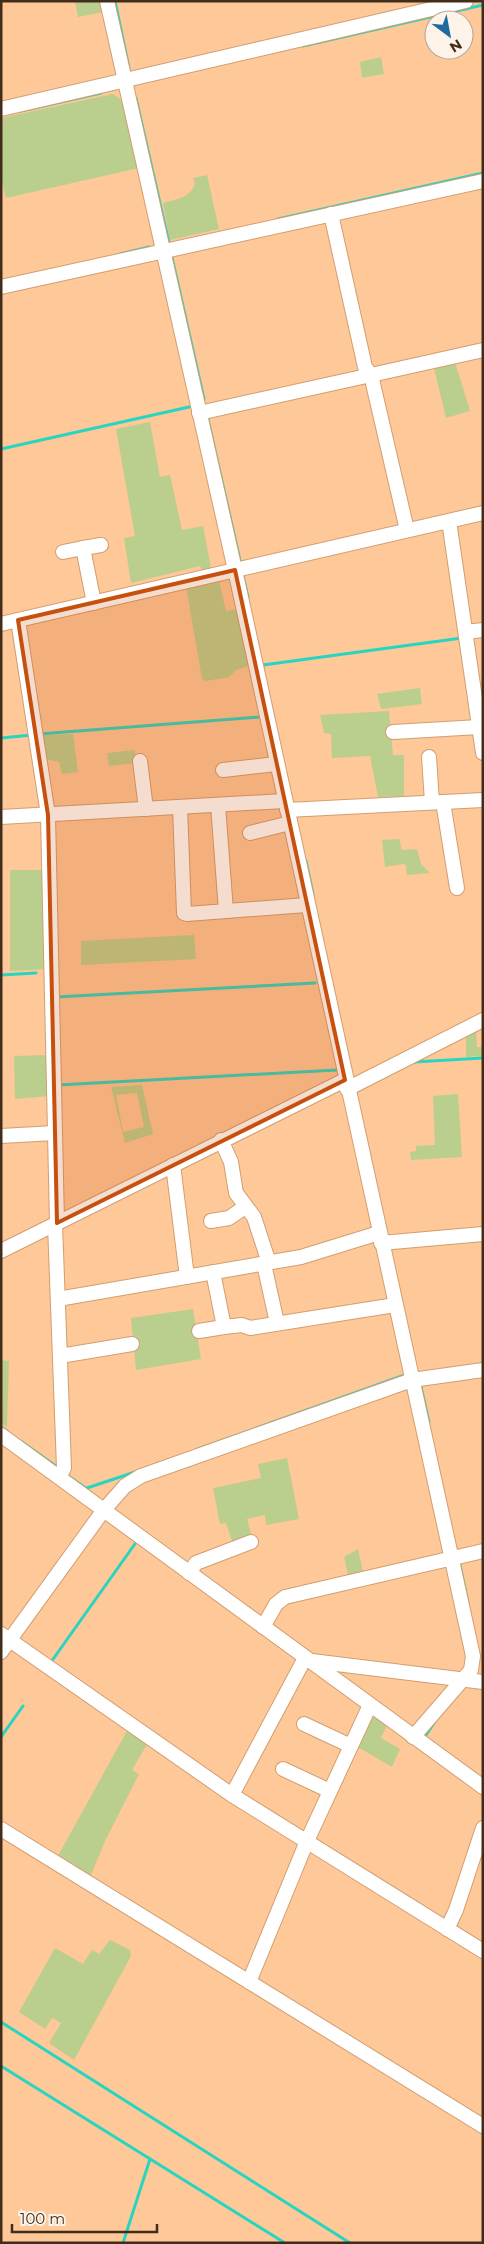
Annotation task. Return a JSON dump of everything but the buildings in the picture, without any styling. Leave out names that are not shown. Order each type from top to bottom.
[{"type":"street","points":[[107,1],[204,412],[239,569],[276,764],[290,810],[307,905],[346,1084],[384,1240],[395,1305],[412,1380],[456,1558],[473,1656],[471,1670],[413,1736]]},
{"type":"street","points":[[1,109],[466,1]]},
{"type":"street","points":[[1,287],[483,181]]},
{"type":"street","points":[[331,214],[406,526]]},
{"type":"street","points":[[204,412],[369,372],[483,350]]},
{"type":"street","points":[[1,624],[239,569],[406,526],[449,521],[483,513]]},
{"type":"street","points":[[449,521],[483,753]]},
{"type":"street","points":[[63,552],[102,545]]},
{"type":"street","points":[[83,548],[94,603]]},
{"type":"street","points":[[18,620],[48,818],[56,1224],[62,1299],[60,1356],[64,1468],[59,1477]]},
{"type":"street","points":[[465,636],[483,630]]},
{"type":"street","points":[[393,732],[478,727]]},
{"type":"street","points":[[429,758],[457,888]]},
{"type":"street","points":[[140,761],[146,809]]},
{"type":"street","points":[[223,770],[276,764]]},
{"type":"street","points":[[1,817],[48,818],[146,809],[218,805],[290,810],[483,800]]},
{"type":"street","points":[[218,805],[226,911]]},
{"type":"street","points":[[180,807],[184,913],[307,905]]},
{"type":"street","points":[[250,833],[290,810]]},
{"type":"street","points":[[1,1251],[483,1020]]},
{"type":"street","points":[[1,1136],[55,1136]]},
{"type":"street","points":[[223,1144],[233,1169],[234,1188],[244,1207],[254,1217],[258,1226],[277,1323]]},
{"type":"street","points":[[173,1168],[187,1277]]},
{"type":"street","points":[[211,1221],[229,1218],[244,1207]]},
{"type":"street","points":[[62,1299],[187,1277],[214,1275],[266,1266],[317,1253],[384,1240],[483,1234]]},
{"type":"street","points":[[214,1275],[224,1327]]},
{"type":"street","points":[[199,1331],[242,1325],[250,1328],[395,1305]]},
{"type":"street","points":[[60,1356],[132,1344]]},
{"type":"street","points":[[1,1652],[10,1636],[104,1511],[125,1486],[141,1476],[412,1380],[483,1370]]},
{"type":"street","points":[[1,1435],[483,1787]]},
{"type":"street","points":[[189,1573],[196,1563],[251,1542]]},
{"type":"street","points":[[263,1627],[276,1604],[285,1597],[483,1552]]},
{"type":"street","points":[[10,1636],[234,1792],[483,1951]]},
{"type":"street","points":[[234,1792],[307,1659]]},
{"type":"street","points":[[307,1659],[483,1682]]},
{"type":"street","points":[[250,1978],[306,1838],[370,1705]]},
{"type":"street","points":[[304,1724],[351,1746]]},
{"type":"street","points":[[283,1769],[330,1791]]},
{"type":"street","points":[[447,1928],[456,1910],[483,1828]]},
{"type":"street","points":[[1,1829],[250,1978],[483,2126]]},
{"type":"highlighted area","points":[[235,570],[345,1080],[57,1223],[48,815],[18,620]]},
{"type":"green space","points":[[75,1],[101,1],[103,12],[78,17]]},
{"type":"green space","points":[[381,57],[384,74],[362,78],[360,62]]},
{"type":"green space","points":[[113,94],[120,99],[125,107],[139,168],[6,198],[1,178],[1,118]]},
{"type":"green space","points":[[207,175],[219,229],[170,240],[163,203],[187,195],[195,183],[193,178]]},
{"type":"green space","points":[[455,362],[470,411],[446,418],[433,364]]},
{"type":"green space","points":[[150,422],[160,477],[170,475],[182,530],[203,526],[211,568],[202,570],[200,566],[131,583],[124,538],[135,536],[116,429]]},
{"type":"green space","points":[[219,580],[226,611],[238,609],[249,666],[236,670],[229,677],[206,681],[202,679],[186,586]]},
{"type":"green space","points":[[420,688],[422,704],[381,709],[377,694]]},
{"type":"green space","points":[[389,711],[393,755],[404,755],[404,796],[378,797],[370,756],[332,758],[331,734],[324,733],[320,715]]},
{"type":"green space","points":[[73,734],[78,772],[62,774],[59,762],[45,759],[44,735]]},
{"type":"green space","points":[[135,750],[136,763],[109,766],[107,753]]},
{"type":"green space","points":[[399,839],[402,850],[417,849],[421,864],[430,873],[407,875],[406,865],[403,864],[385,867],[382,840]]},
{"type":"green space","points":[[10,870],[47,870],[49,969],[10,971]]},
{"type":"green space","points":[[194,935],[196,959],[81,965],[81,941]]},
{"type":"green space","points":[[476,1030],[477,1047],[483,1047],[483,1056],[466,1057],[466,1035]]},
{"type":"green space","points":[[49,1055],[50,1096],[15,1099],[14,1056]]},
{"type":"green space","points":[[142,1085],[153,1134],[125,1143],[111,1087]],"holes":[[[137,1093],[144,1127],[123,1132],[116,1095]]]},
{"type":"green space","points":[[458,1094],[462,1157],[411,1160],[410,1152],[416,1151],[416,1146],[435,1145],[433,1096]]},
{"type":"green space","points":[[193,1309],[201,1359],[136,1370],[131,1318]]},
{"type":"green space","points":[[1,1360],[9,1361],[7,1427],[1,1423]]},
{"type":"green space","points":[[287,1458],[299,1519],[266,1525],[265,1515],[247,1519],[252,1537],[233,1544],[226,1523],[220,1524],[213,1488],[261,1478],[258,1464]]},
{"type":"green space","points":[[358,1549],[364,1576],[349,1579],[344,1557]]},
{"type":"green space","points":[[375,1714],[388,1723],[381,1738],[400,1749],[392,1767],[356,1746],[369,1716]]},
{"type":"green space","points":[[128,1729],[149,1741],[132,1770],[139,1774],[106,1839],[90,1877],[58,1856]]},
{"type":"green space","points":[[110,1940],[130,1950],[131,1956],[74,2060],[49,2043],[61,2023],[52,2018],[45,2029],[19,2012],[55,1948],[83,1964],[92,1950],[99,1954]]},
{"type":"waterway","points":[[115,1],[129,68]]},
{"type":"waterway","points":[[303,46],[483,5]]},
{"type":"waterway","points":[[21,111],[101,93]]},
{"type":"waterway","points":[[136,98],[170,247]]},
{"type":"waterway","points":[[278,219],[483,173]]},
{"type":"waterway","points":[[120,254],[149,247]]},
{"type":"waterway","points":[[171,253],[204,399]]},
{"type":"waterway","points":[[1,449],[189,407]]},
{"type":"waterway","points":[[207,415],[241,565]]},
{"type":"waterway","points":[[242,571],[248,597]]},
{"type":"waterway","points":[[263,667],[263,665],[462,638]]},
{"type":"waterway","points":[[39,734],[260,717]]},
{"type":"waterway","points":[[1,738],[32,735]]},
{"type":"waterway","points":[[306,861],[313,894]]},
{"type":"waterway","points":[[1,975],[36,973]]},
{"type":"waterway","points":[[56,997],[315,983]]},
{"type":"waterway","points":[[414,1062],[483,1058]]},
{"type":"waterway","points":[[58,1085],[337,1070]]},
{"type":"waterway","points":[[198,1449],[402,1376]]},
{"type":"waterway","points":[[420,1382],[429,1422]]},
{"type":"waterway","points":[[1,1427],[7,1431]]},
{"type":"waterway","points":[[22,1442],[57,1467]]},
{"type":"waterway","points":[[87,1488],[138,1471]]},
{"type":"waterway","points":[[67,1475],[87,1489]]},
{"type":"waterway","points":[[51,1662],[137,1541]]},
{"type":"waterway","points":[[459,1560],[468,1603]]},
{"type":"waterway","points":[[1,1737],[23,1706]]},
{"type":"waterway","points":[[424,1738],[434,1723]]},
{"type":"waterway","points":[[1,2022],[350,2243]]},
{"type":"waterway","points":[[1,2066],[285,2243]]},
{"type":"waterway","points":[[123,2243],[150,2159]]}]
